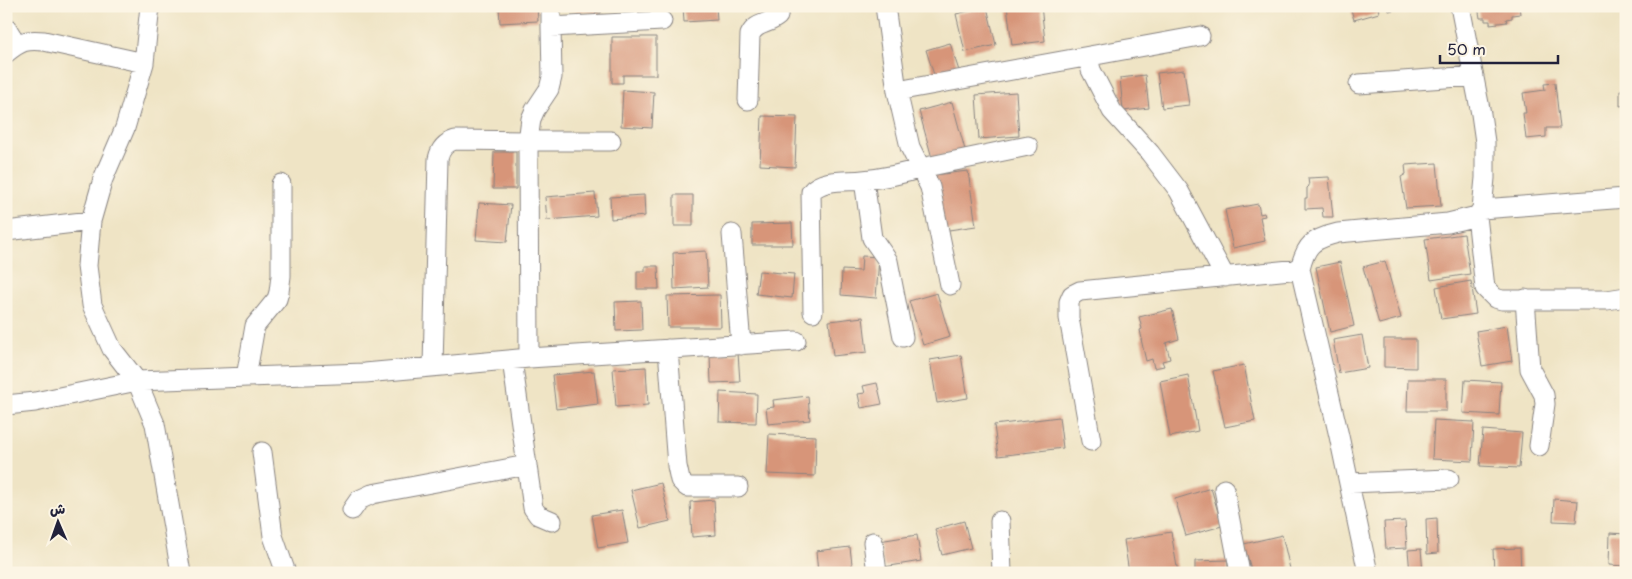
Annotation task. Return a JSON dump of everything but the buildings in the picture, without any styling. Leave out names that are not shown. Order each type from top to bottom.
[{"type":"street","points":[[150,6],[144,63],[125,128],[102,179],[91,221],[86,257],[92,305],[112,349],[137,382],[154,424],[181,573]]},
{"type":"street","points":[[551,6],[552,77],[549,89],[533,115],[528,141],[521,359],[527,465],[532,508],[538,515],[552,520]]},
{"type":"street","points":[[748,100],[750,35],[757,25],[778,16],[779,6]]},
{"type":"street","points":[[885,6],[897,91],[910,147],[930,187],[950,285]]},
{"type":"street","points":[[1460,6],[1485,142],[1485,178],[1480,212],[1485,288],[1494,298],[1502,300],[1606,300],[1626,297]]},
{"type":"street","points":[[551,27],[662,21]]},
{"type":"street","points":[[6,27],[11,49],[23,41],[44,41],[144,63]]},
{"type":"street","points":[[897,91],[1200,36]]},
{"type":"street","points":[[1088,56],[1091,70],[1112,110],[1150,153],[1179,191],[1225,277]]},
{"type":"street","points":[[1360,84],[1474,76]]},
{"type":"street","points":[[433,367],[438,159],[440,151],[448,142],[455,140],[611,141]]},
{"type":"street","points":[[813,312],[811,192],[816,187],[828,183],[864,180],[908,172],[1028,146]]},
{"type":"street","points":[[864,180],[872,238],[888,261],[903,337]]},
{"type":"street","points":[[246,377],[255,326],[277,298],[279,292],[281,276],[280,184]]},
{"type":"street","points":[[1368,573],[1300,269],[1308,246],[1323,237],[1338,233],[1448,223],[1480,212],[1626,198]]},
{"type":"street","points":[[6,231],[91,221]]},
{"type":"street","points":[[732,234],[740,345]]},
{"type":"street","points":[[1091,441],[1069,318],[1069,302],[1072,295],[1080,291],[1300,269]]},
{"type":"street","points":[[1524,299],[1530,369],[1544,395],[1545,404],[1539,446]]},
{"type":"street","points":[[6,405],[35,402],[137,382],[364,373],[521,359],[796,341]]},
{"type":"street","points":[[668,349],[677,466],[680,480],[687,487],[738,487]]},
{"type":"street","points":[[262,452],[273,536],[286,573]]},
{"type":"street","points":[[352,510],[359,500],[372,494],[527,465]]},
{"type":"street","points":[[1349,482],[1449,479]]},
{"type":"street","points":[[1224,489],[1240,573]]},
{"type":"street","points":[[1000,521],[1002,573]]},
{"type":"street","points":[[873,542],[876,573]]}]
